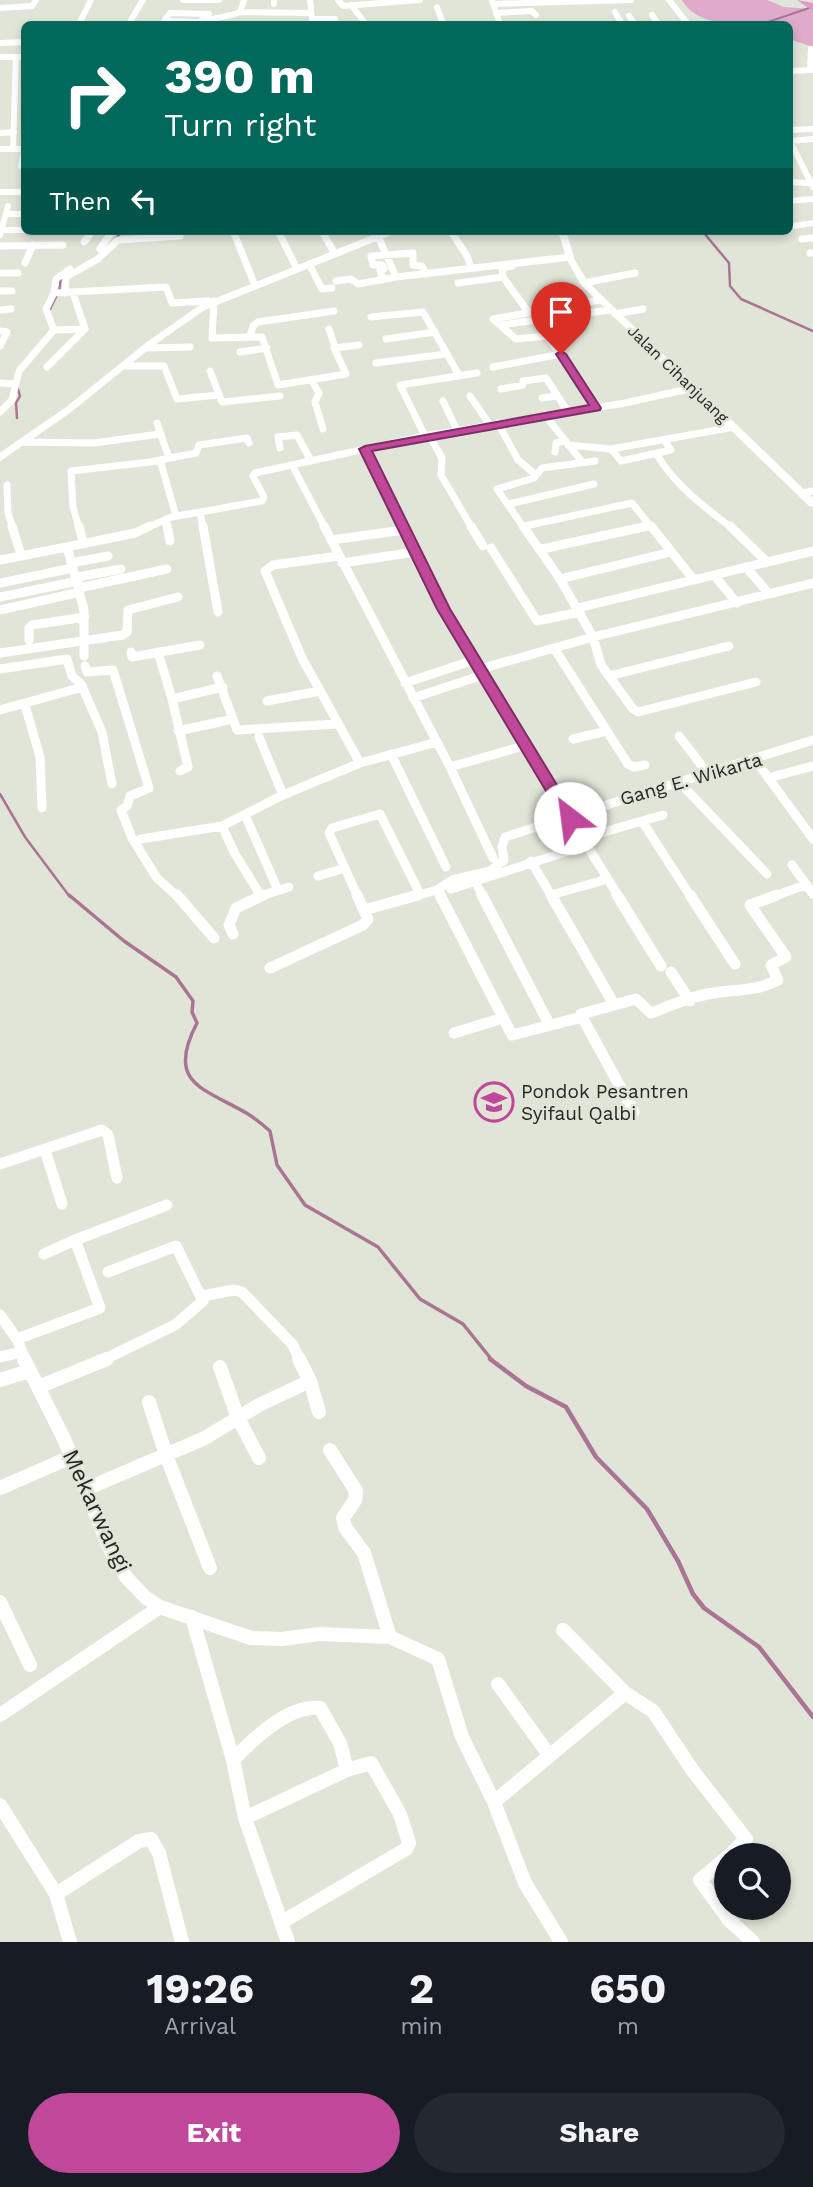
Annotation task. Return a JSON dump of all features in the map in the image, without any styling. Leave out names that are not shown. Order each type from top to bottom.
[{"type":"main road","points":[[493,2],[499,21]]},
{"type":"main road","name":"Jalan Cihanjuang","points":[[563,235],[571,259],[584,283],[813,504]]},
{"type":"street","points":[[0,8],[34,6],[36,0]]},
{"type":"street","points":[[78,21],[85,0]]},
{"type":"street","points":[[79,21],[91,0]]},
{"type":"street","points":[[131,20],[143,0]]},
{"type":"street","points":[[183,0],[219,0]]},
{"type":"street","points":[[240,12],[244,0]]},
{"type":"street","points":[[308,21],[312,16],[310,0]]},
{"type":"street","points":[[338,0],[343,6],[420,0]]},
{"type":"street","points":[[493,2],[631,0]]},
{"type":"street","points":[[670,0],[686,21]]},
{"type":"street","points":[[351,5],[364,21]]},
{"type":"street","points":[[437,7],[442,21]]},
{"type":"street","points":[[335,10],[336,21]]},
{"type":"street","points":[[496,13],[532,11],[536,15]]},
{"type":"street","points":[[164,21],[171,12],[209,14],[201,21]]},
{"type":"street","points":[[207,21],[228,18],[240,12],[312,16],[332,21]]},
{"type":"street","points":[[615,12],[620,21]]},
{"type":"street","points":[[256,21],[259,13]]},
{"type":"street","points":[[652,15],[656,21]]},
{"type":"street","points":[[629,16],[633,21]]},
{"type":"street","points":[[0,43],[21,42]]},
{"type":"street","points":[[793,71],[811,70],[811,49]]},
{"type":"street","points":[[0,57],[21,57]]},
{"type":"street","points":[[13,148],[16,57]]},
{"type":"street","points":[[15,107],[21,107]]},
{"type":"street","points":[[14,122],[21,122]]},
{"type":"street","points":[[793,130],[813,129]]},
{"type":"street","points":[[0,133],[21,137]]},
{"type":"street","points":[[793,141],[813,139]]},
{"type":"street","points":[[0,149],[21,149]]},
{"type":"street","points":[[793,150],[811,185]]},
{"type":"street","points":[[793,164],[802,164]]},
{"type":"street","points":[[793,183],[811,185]]},
{"type":"street","points":[[0,192],[21,192]]},
{"type":"street","points":[[793,201],[813,199]]},
{"type":"street","points":[[8,206],[1,233],[21,230]]},
{"type":"street","points":[[6,214],[21,214]]},
{"type":"street","points":[[794,226],[813,223]]},
{"type":"street","points":[[84,242],[89,235]]},
{"type":"street","points":[[85,329],[62,293],[58,276],[97,252],[105,245],[110,235]]},
{"type":"street","points":[[59,330],[46,309],[62,293],[66,277],[97,259],[118,240],[180,235]]},
{"type":"street","points":[[235,235],[255,286]]},
{"type":"street","points":[[280,235],[297,269]]},
{"type":"street","points":[[324,235],[335,254]]},
{"type":"street","points":[[372,235],[387,256],[396,277]]},
{"type":"street","points":[[0,457],[84,398],[189,315],[214,301],[382,235]]},
{"type":"street","points":[[454,235],[471,268]]},
{"type":"street","points":[[803,239],[813,238]]},
{"type":"street","points":[[25,263],[33,245]]},
{"type":"street","points":[[0,246],[63,245]]},
{"type":"street","points":[[383,280],[380,270],[384,269],[382,265],[373,265],[370,257],[413,253],[413,265],[422,266],[426,274]]},
{"type":"street","points":[[320,284],[351,279],[358,284],[471,268],[571,259]]},
{"type":"street","points":[[529,313],[503,277],[502,269],[571,259]]},
{"type":"street","points":[[309,264],[323,289],[332,288]]},
{"type":"street","points":[[332,272],[336,281]]},
{"type":"street","points":[[0,273],[18,273]]},
{"type":"street","points":[[584,283],[635,273]]},
{"type":"street","points":[[458,283],[503,277]]},
{"type":"street","points":[[62,293],[166,287],[172,303],[214,301]]},
{"type":"street","points":[[0,291],[12,291]]},
{"type":"street","points":[[596,408],[547,336],[516,339],[493,319],[600,300]]},
{"type":"street","points":[[214,301],[213,340],[262,337],[277,384],[312,381],[347,373],[329,329]]},
{"type":"street","points":[[0,310],[11,309]]},
{"type":"street","points":[[500,325],[643,309]]},
{"type":"street","points":[[250,336],[253,326],[271,319],[334,311]]},
{"type":"street","points":[[371,317],[420,311],[425,314],[459,375]]},
{"type":"street","points":[[0,412],[12,400],[19,371],[59,330],[85,329]]},
{"type":"street","points":[[47,367],[85,329]]},
{"type":"street","points":[[0,346],[3,331]]},
{"type":"street","points":[[386,339],[435,332]]},
{"type":"street","points":[[335,347],[359,345]]},
{"type":"street","points":[[145,348],[190,347]]},
{"type":"street","points":[[240,352],[267,348]]},
{"type":"street","points":[[376,363],[446,354]]},
{"type":"street","points":[[493,367],[561,354]]},
{"type":"street","points":[[122,366],[164,366],[177,399],[219,395]]},
{"type":"street","points":[[210,371],[223,402],[281,396]]},
{"type":"street","points":[[477,373],[399,386],[442,458],[441,475],[537,621],[813,551]]},
{"type":"street","points":[[500,389],[523,385],[523,380],[546,378],[568,412]]},
{"type":"street","points":[[312,381],[319,393],[316,402],[323,429]]},
{"type":"street","points":[[0,383],[15,384]]},
{"type":"street","points":[[0,560],[135,533],[176,516],[262,501],[264,497],[253,474],[457,430],[596,408],[693,388]]},
{"type":"street","points":[[470,396],[531,474],[536,475]]},
{"type":"street","points":[[542,398],[557,396]]},
{"type":"street","points":[[443,401],[457,430]]},
{"type":"street","points":[[545,415],[582,461]]},
{"type":"street","points":[[157,423],[176,516]]},
{"type":"street","points":[[611,449],[734,427]]},
{"type":"street","points":[[23,442],[94,443],[160,434]]},
{"type":"street","points":[[279,448],[278,437],[296,435],[311,461]]},
{"type":"street","points":[[83,542],[73,507],[71,471],[196,453],[196,446],[199,445],[247,438],[249,443]]},
{"type":"street","points":[[555,452],[556,443],[603,446],[611,449],[621,461],[671,450],[664,440]]},
{"type":"street","points":[[365,449],[431,586],[569,817],[575,834],[584,840],[666,969],[690,1001]]},
{"type":"street","points":[[657,455],[666,470],[702,506],[732,528],[767,562]]},
{"type":"street","points":[[594,461],[542,468],[536,475],[497,489],[542,549],[593,637],[601,665],[633,709],[638,712],[756,682]]},
{"type":"street","points":[[292,465],[450,767],[493,858]]},
{"type":"street","points":[[509,504],[594,484]]},
{"type":"street","points":[[7,485],[4,513],[21,555]]},
{"type":"street","points":[[802,493],[813,491]]},
{"type":"street","points":[[525,526],[633,504],[694,580]]},
{"type":"street","points":[[200,512],[218,612]]},
{"type":"street","points":[[166,519],[170,541]]},
{"type":"street","points":[[542,549],[650,526]]},
{"type":"street","points":[[331,540],[404,530]]},
{"type":"street","points":[[67,547],[79,585],[85,617],[84,661],[87,672],[113,670],[149,788],[130,796],[127,806],[121,810],[132,838],[157,878],[175,893],[214,938]]},
{"type":"street","points":[[360,763],[337,724],[283,617],[265,571],[273,565],[415,552]]},
{"type":"street","points":[[560,579],[671,552]]},
{"type":"street","points":[[0,583],[108,556]]},
{"type":"street","points":[[746,567],[769,594]]},
{"type":"street","points":[[0,610],[121,569]]},
{"type":"street","points":[[0,597],[167,569]]},
{"type":"street","points":[[715,575],[737,603]]},
{"type":"street","points":[[413,698],[482,672],[593,637],[813,583]]},
{"type":"street","points":[[0,653],[123,635],[127,632],[128,610],[178,597]]},
{"type":"street","points":[[29,640],[29,628],[32,625],[85,617]]},
{"type":"street","points":[[131,652],[132,657],[200,645]]},
{"type":"street","points":[[609,676],[729,646]]},
{"type":"street","points":[[554,649],[628,764],[634,767],[645,765]]},
{"type":"street","points":[[158,652],[188,768],[180,771]]},
{"type":"street","points":[[0,669],[67,659],[72,676],[83,687],[102,732],[112,785]]},
{"type":"street","points":[[405,683],[474,660]]},
{"type":"street","points":[[217,676],[237,730],[337,724]]},
{"type":"street","points":[[0,710],[83,687]]},
{"type":"street","points":[[172,699],[223,687]]},
{"type":"street","points":[[267,701],[320,691]]},
{"type":"street","points":[[24,705],[40,757],[42,808]]},
{"type":"street","points":[[178,731],[233,719]]},
{"type":"street","points":[[573,739],[607,731]]},
{"type":"street","points":[[679,736],[709,775]]},
{"type":"street","points":[[259,737],[283,795]]},
{"type":"street","name":"Gang E. Wikarta","points":[[437,890],[443,882],[501,865],[505,860],[502,847],[505,837],[756,761],[813,740]]},
{"type":"street","points":[[141,839],[222,825],[283,795],[360,763],[437,742]]},
{"type":"street","points":[[450,767],[527,745]]},
{"type":"street","points":[[391,754],[446,867]]},
{"type":"street","points":[[756,761],[813,839]]},
{"type":"street","points":[[768,778],[813,766]]},
{"type":"street","points":[[680,783],[767,874]]},
{"type":"street","points":[[270,968],[363,925],[368,919],[329,830],[380,814],[420,894]]},
{"type":"street","points":[[233,934],[229,925],[235,907],[244,901],[283,888],[246,815]]},
{"type":"street","points":[[451,888],[476,883],[584,840],[663,815]]},
{"type":"street","points":[[642,821],[735,964]]},
{"type":"street","points":[[222,825],[235,855],[261,896]]},
{"type":"street","points":[[531,861],[611,999]]},
{"type":"street","points":[[582,1017],[581,1014],[636,999],[651,1013],[721,992],[755,990],[778,980],[771,965],[786,957],[750,905],[809,890],[792,865]]},
{"type":"street","points":[[318,876],[345,868]]},
{"type":"street","points":[[551,895],[608,879]]},
{"type":"street","points":[[476,883],[547,1020]]},
{"type":"street","points":[[364,910],[437,890],[512,1035],[582,1017]]},
{"type":"street","points":[[582,1017],[634,1112]]},
{"type":"street","points":[[454,1033],[503,1018]]},
{"type":"street","points":[[0,1164],[102,1130],[108,1135],[117,1178]]},
{"type":"street","points":[[46,1150],[62,1204]]},
{"type":"street","points":[[44,1254],[167,1205]]},
{"type":"street","points":[[0,1357],[100,1308],[75,1240]]},
{"type":"street","points":[[38,1387],[166,1329],[199,1308],[203,1296],[176,1246],[107,1272]]},
{"type":"street","points":[[203,1296],[233,1290],[242,1292],[293,1345],[310,1381],[319,1412]]},
{"type":"street","name":"Mekarwangi","points":[[0,1315],[19,1346],[86,1489],[111,1551],[126,1577],[145,1597],[160,1607],[251,1638],[282,1640],[319,1634],[390,1637],[422,1649],[438,1659],[462,1737],[494,1802]]},
{"type":"street","points":[[220,1367],[238,1418],[259,1458]]},
{"type":"street","points":[[0,1380],[29,1371]]},
{"type":"street","points":[[86,1489],[215,1433],[238,1418],[310,1381]]},
{"type":"street","points":[[149,1402],[166,1455],[210,1568]]},
{"type":"street","points":[[330,1450],[355,1491],[355,1500],[344,1518],[345,1527],[365,1553],[390,1637]]},
{"type":"street","points":[[0,1488],[71,1457]]},
{"type":"street","points":[[0,1602],[30,1665]]},
{"type":"street","points":[[0,1715],[160,1607]]},
{"type":"street","points":[[192,1617],[233,1760],[245,1818],[288,1942]]},
{"type":"street","points":[[563,1630],[625,1693],[653,1711],[693,1771],[746,1839],[742,1843]]},
{"type":"street","points":[[498,1684],[549,1755]]},
{"type":"street","points":[[561,1942],[525,1883],[494,1802],[625,1693]]},
{"type":"street","points":[[233,1760],[246,1746],[290,1716],[316,1707],[320,1708],[340,1743],[347,1770]]},
{"type":"street","points":[[245,1818],[347,1770],[371,1763],[400,1814],[409,1843],[402,1852],[282,1922]]},
{"type":"street","points":[[0,1805],[56,1894],[70,1942]]},
{"type":"street","points":[[56,1894],[139,1841],[151,1839],[161,1860],[181,1942]]},
{"type":"street","points":[[714,1869],[701,1882],[714,1900]]},
{"type":"street","points":[[729,1920],[753,1942]]},
{"type":"shaded area","points":[[682,0],[767,0],[784,7],[813,9],[813,47],[793,40],[793,21],[712,21],[690,10]]},
{"type":"waterway","points":[[803,0],[813,8]]},
{"type":"waterway","points":[[771,21],[812,7]]},
{"type":"waterway","points":[[116,239],[119,235]]},
{"type":"waterway","points":[[706,235],[729,263],[730,286],[741,299],[813,331]]},
{"type":"waterway","points":[[50,309],[59,291],[61,277]]},
{"type":"waterway","points":[[17,386],[20,396],[16,403],[17,418]]},
{"type":"waterway","points":[[0,794],[25,837],[70,897]]},
{"type":"waterway","points":[[69,895],[124,941],[176,977],[193,1001],[192,1012],[197,1023],[188,1043],[185,1059],[187,1072],[204,1090],[248,1114],[270,1131],[277,1165],[305,1205],[378,1247],[420,1299],[463,1324],[492,1360]]},
{"type":"waterway","points":[[490,1359],[526,1386],[566,1407],[596,1457],[647,1509],[678,1561],[693,1594],[704,1608],[759,1647],[813,1717]]},
{"type":"place","name":"Pondok Pesantren Syifaul Qalbi","points":[[494,1102]]},
{"type":"route","points":[[561,354],[596,408],[425,436],[365,449],[431,586],[458,635],[570,818]]}]
